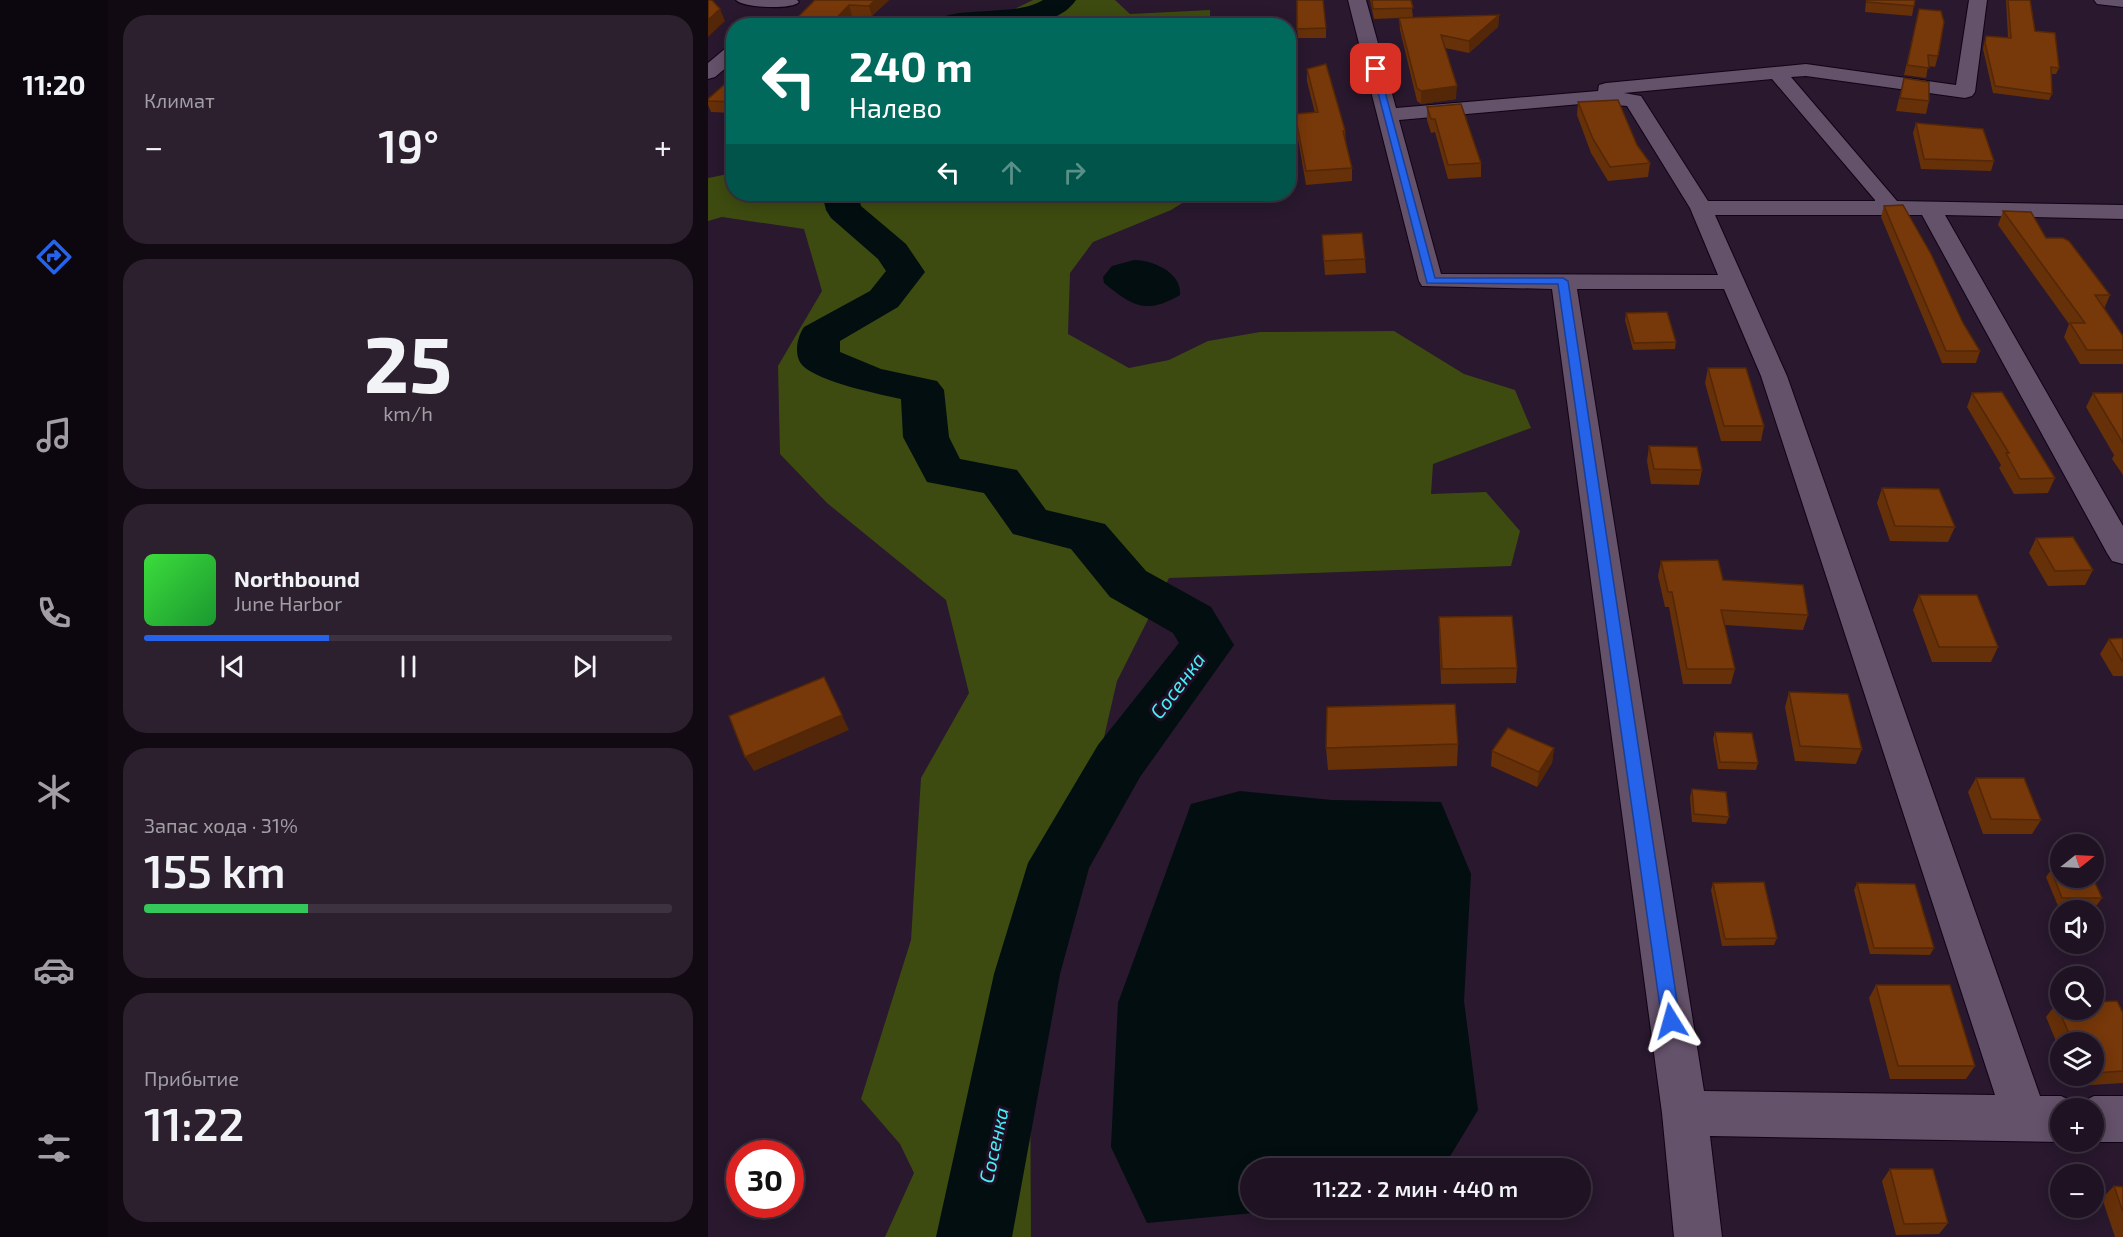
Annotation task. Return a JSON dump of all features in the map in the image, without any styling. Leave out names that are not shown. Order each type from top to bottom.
[{"type":"street","points":[[745,0],[791,1]]},
{"type":"street","points":[[1357,0],[1431,281],[1734,282]]},
{"type":"street","points":[[1580,91],[1806,70],[1965,92],[1978,0]]},
{"type":"street","points":[[2103,0],[2123,2]]},
{"type":"street","points":[[772,18],[791,1]]},
{"type":"street","points":[[708,73],[726,58]]},
{"type":"street","points":[[1776,72],[1886,199],[1886,208]]},
{"type":"street","points":[[1388,115],[1592,97],[1634,100],[1701,208],[1774,376],[2043,1119],[1684,1113]]},
{"type":"street","points":[[1701,208],[1930,207],[2123,212]]},
{"type":"street","points":[[1930,207],[2123,554]]},
{"type":"street","points":[[1563,281],[1684,1113],[1698,1237]]},
{"type":"street","points":[[2104,1119],[2123,1119]]},
{"type":"green space","points":[[1033,0],[1115,0],[1130,14],[1210,10],[1210,18],[996,18]]},
{"type":"green space","points":[[726,174],[726,201],[1186,201],[1171,210],[1093,242],[1070,273],[1068,334],[1129,368],[1169,360],[1208,341],[1260,332],[1394,331],[1464,374],[1515,390],[1531,428],[1433,464],[1431,494],[1486,492],[1520,531],[1511,566],[1169,578],[1117,681],[1030,1058],[1031,1237],[885,1237],[914,1173],[900,1144],[861,1099],[911,940],[921,778],[969,693],[946,600],[827,503],[780,454],[778,366],[822,291],[804,229],[722,217],[708,221],[708,178]]},
{"type":"shaded area","points":[[1134,260],[1157,265],[1171,274],[1179,287],[1180,295],[1158,305],[1140,305],[1131,302],[1104,283],[1103,277],[1112,266]]},
{"type":"shaded area","points":[[1240,791],[1332,800],[1441,802],[1471,874],[1464,1001],[1478,1110],[1449,1158],[1240,1158],[1240,1214],[1147,1223],[1111,1147],[1118,1003],[1191,804]]},
{"type":"building","points":[[708,0],[712,0],[720,9],[708,20]]},
{"type":"building","points":[[815,0],[875,0],[869,6],[849,5],[837,18],[797,18]]},
{"type":"building","points":[[1297,0],[1323,0],[1326,28],[1297,29]]},
{"type":"building","points":[[1372,0],[1411,0],[1413,8],[1373,9]]},
{"type":"building","points":[[1867,0],[1915,0],[1914,6],[1867,2]]},
{"type":"building","points":[[2008,0],[2030,0],[2035,31],[2055,33],[2059,68],[2051,67],[2052,94],[1995,86],[1985,43],[1986,36],[2011,38]]},
{"type":"building","points":[[1919,9],[1941,11],[1944,22],[1938,56],[1928,55],[1929,68],[1907,65]]},
{"type":"building","points":[[1499,15],[1469,41],[1441,35],[1457,86],[1421,91],[1417,88],[1399,18]]},
{"type":"building","points":[[1326,64],[1345,130],[1343,131],[1352,168],[1306,171],[1296,114],[1318,112],[1307,69]]},
{"type":"building","points":[[1904,78],[1929,82],[1929,101],[1900,98]]},
{"type":"building","points":[[726,83],[726,102],[708,101]]},
{"type":"building","points":[[1618,100],[1637,145],[1650,163],[1610,167],[1593,139],[1578,102]]},
{"type":"building","points":[[1461,104],[1481,163],[1448,165],[1435,119],[1431,119],[1427,107]]},
{"type":"building","points":[[1916,123],[1983,129],[1994,161],[1924,159]]},
{"type":"building","points":[[1903,205],[1931,254],[1963,323],[1980,351],[1946,351],[1884,206]]},
{"type":"building","points":[[2003,211],[2031,212],[2046,238],[2063,238],[2069,241],[2110,295],[2095,295],[2123,336],[2123,350],[2087,350],[2070,323],[2085,323]]},
{"type":"building","points":[[1362,233],[1365,259],[1324,261],[1322,235]]},
{"type":"building","points":[[1667,312],[1676,342],[1634,343],[1626,313]]},
{"type":"building","points":[[1708,368],[1746,368],[1764,426],[1724,426]]},
{"type":"building","points":[[2002,392],[2055,478],[2020,479],[2006,453],[2009,453],[1972,393]]},
{"type":"building","points":[[2093,393],[2123,393],[2123,443]]},
{"type":"building","points":[[1649,446],[1697,447],[1702,470],[1654,469]]},
{"type":"building","points":[[1882,488],[1939,489],[1955,527],[1895,526]]},
{"type":"building","points":[[2073,537],[2093,570],[2055,571],[2036,538]]},
{"type":"building","points":[[1718,560],[1723,580],[1803,585],[1808,615],[1721,610],[1735,669],[1687,669],[1672,592],[1668,592],[1661,561]]},
{"type":"building","points":[[1919,595],[1977,595],[1998,647],[1939,647]]},
{"type":"building","points":[[1512,616],[1517,668],[1442,669],[1439,617]]},
{"type":"building","points":[[2123,638],[2123,661],[2122,661],[2109,639]]},
{"type":"building","points":[[824,677],[842,715],[745,757],[729,716]]},
{"type":"building","points":[[1789,692],[1848,694],[1862,749],[1800,746]]},
{"type":"building","points":[[1455,704],[1458,744],[1326,748],[1327,707]]},
{"type":"building","points":[[1508,728],[1554,748],[1539,772],[1492,751]]},
{"type":"building","points":[[1715,732],[1752,733],[1758,763],[1720,762]]},
{"type":"building","points":[[1976,778],[2024,778],[2041,820],[1991,819]]},
{"type":"building","points":[[1692,789],[1726,792],[1729,817],[1694,814]]},
{"type":"building","points":[[1764,882],[1777,938],[1725,939],[1713,883]]},
{"type":"building","points":[[1857,883],[1915,884],[1934,948],[1874,948]]},
{"type":"building","points":[[2058,888],[2098,888],[2102,898],[2062,898]]},
{"type":"building","points":[[1876,985],[1950,985],[1975,1066],[1898,1066]]},
{"type":"building","points":[[2117,1001],[2123,1013],[2123,1071],[2104,1072],[2104,1032],[2069,1032],[2063,1020],[2104,1020],[2104,1002]]},
{"type":"building","points":[[1890,1169],[1933,1169],[1948,1223],[1904,1224]]},
{"type":"building","points":[[2114,1186],[2123,1187],[2123,1212]]},
{"type":"waterway","name":"Сосенка","points":[[1019,18],[1038,14],[1062,0]]},
{"type":"waterway","name":"Сосенка","points":[[842,201],[844,210],[893,252],[906,272],[884,299],[819,336],[819,358],[870,380],[922,390],[926,437],[943,471],[1000,481],[1030,523],[1088,536],[1128,584],[1192,620],[1207,645],[1119,761],[1059,863],[1027,974],[974,1237]]},
{"type":"route","points":[[1376,69],[1431,281],[1563,281],[1671,1021]]}]
